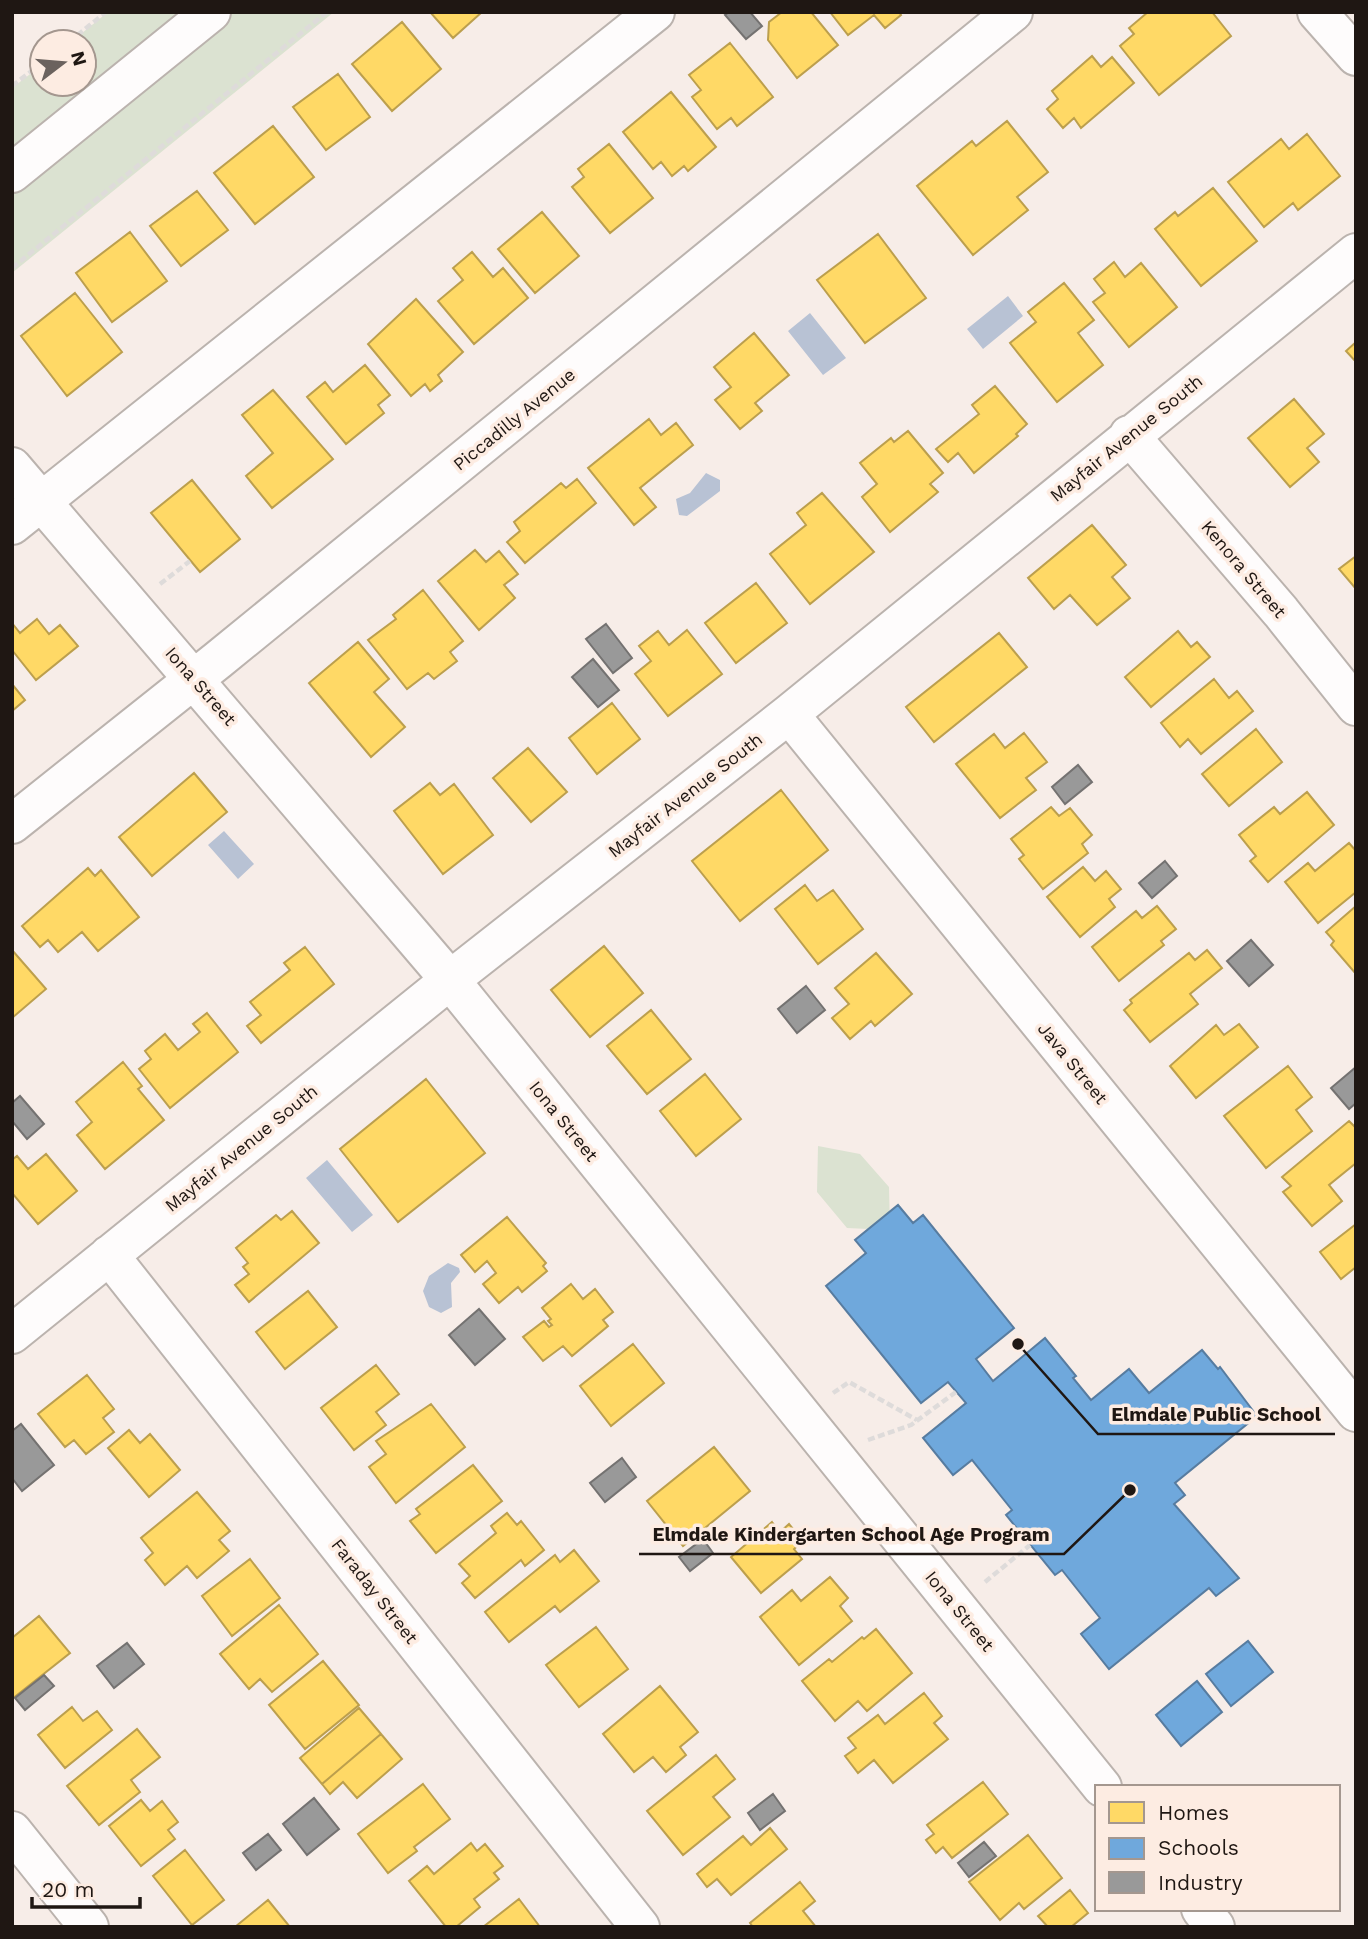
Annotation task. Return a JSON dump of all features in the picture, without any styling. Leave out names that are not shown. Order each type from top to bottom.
[{"type":"street","points":[[12,173],[211,12]]},
{"type":"street","points":[[12,525],[655,12]]},
{"type":"street","name":"Piccadilly Avenue","points":[[12,824],[195,679],[1013,12]]},
{"type":"street","points":[[1317,12],[1356,56]]},
{"type":"street","name":"Mayfair Avenue South","points":[[12,1334],[450,980],[789,714],[1356,253]]},
{"type":"street","name":"Kenora Street","points":[[1129,435],[1281,612],[1356,706]]},
{"type":"street","name":"Iona Street","points":[[12,467],[450,980],[1100,1785]]},
{"type":"street","name":"Java Street","points":[[789,714],[1356,1412]]},
{"type":"street","name":"Faraday Street","points":[[109,1255],[640,1927]]},
{"type":"street","points":[[12,1831],[89,1927]]},
{"type":"street","points":[[1203,1911],[1215,1927]]},
{"type":"path","points":[[86,28],[106,12]]},
{"type":"path","points":[[12,268],[327,12]]},
{"type":"path","points":[[12,86],[28,74]]},
{"type":"path","points":[[151,592],[190,561]]},
{"type":"path","points":[[830,1395],[849,1382],[917,1420]]},
{"type":"path","points":[[893,1431],[917,1420],[956,1392]]},
{"type":"path","points":[[955,1606],[1030,1545]]},
{"type":"green space","points":[[108,12],[334,12],[12,273],[12,88],[28,76],[28,98],[98,98],[98,28],[88,28]]},
{"type":"green space","points":[[818,1146],[860,1154],[889,1187],[890,1230],[847,1228],[817,1192]]},
{"type":"water","points":[[1008,296],[1023,316],[983,349],[967,329]]},
{"type":"water","points":[[810,313],[846,358],[823,375],[788,331]]},
{"type":"water","points":[[706,473],[720,480],[720,491],[687,516],[679,515],[676,499],[690,493]]},
{"type":"water","points":[[224,831],[254,864],[238,879],[208,845]]},
{"type":"water","points":[[327,1160],[373,1215],[352,1232],[306,1178]]},
{"type":"water","points":[[448,1263],[459,1268],[460,1272],[451,1283],[452,1307],[441,1313],[429,1307],[423,1291],[429,1276]]},
{"type":"building: Homes","points":[[430,12],[482,12],[453,38]]},
{"type":"building: Homes","points":[[782,12],[811,12],[838,45],[797,78],[768,40],[769,22]]},
{"type":"building: Homes","points":[[830,12],[899,12],[901,15],[885,28],[874,15],[848,35]]},
{"type":"building: Homes","points":[[1148,12],[1212,12],[1231,36],[1159,95],[1120,46],[1134,34],[1129,28]]},
{"type":"building: Homes","points":[[402,22],[441,69],[392,111],[352,64]]},
{"type":"building: Homes","points":[[730,43],[773,97],[737,126],[731,118],[717,129],[692,97],[701,90],[689,75]]},
{"type":"building: Homes","points":[[1092,56],[1101,67],[1112,57],[1134,83],[1081,128],[1074,118],[1063,128],[1047,109],[1058,99],[1052,91]]},
{"type":"building: Homes","points":[[338,74],[370,117],[326,150],[293,107]]},
{"type":"building: Homes","points":[[671,92],[716,147],[688,171],[684,166],[672,176],[661,162],[653,169],[623,132]]},
{"type":"building: Homes","points":[[1007,121],[1048,172],[1017,197],[1028,210],[973,255],[917,186],[972,141],[976,146]]},
{"type":"building: Homes","points":[[273,126],[314,177],[255,224],[214,173]]},
{"type":"building: Homes","points":[[1307,134],[1340,176],[1298,210],[1293,203],[1264,227],[1228,182],[1281,139],[1289,149]]},
{"type":"building: Homes","points":[[609,144],[653,198],[610,233],[572,187],[584,177],[578,169]]},
{"type":"building: Homes","points":[[1213,188],[1257,241],[1201,286],[1155,229],[1175,212],[1178,216]]},
{"type":"building: Homes","points":[[197,191],[228,230],[181,266],[150,226]]},
{"type":"building: Homes","points":[[542,212],[579,256],[535,293],[498,249]]},
{"type":"building: Homes","points":[[130,232],[167,281],[112,322],[76,273]]},
{"type":"building: Homes","points":[[878,234],[926,298],[865,343],[817,280]]},
{"type":"building: Homes","points":[[472,252],[493,277],[503,268],[528,298],[474,344],[438,301],[463,280],[453,268]]},
{"type":"building: Homes","points":[[1114,262],[1125,277],[1141,263],[1177,307],[1129,347],[1093,302],[1105,293],[1094,279]]},
{"type":"building: Homes","points":[[1064,283],[1094,320],[1078,333],[1103,365],[1057,402],[1010,343],[1036,322],[1028,312]]},
{"type":"building: Homes","points":[[75,293],[122,352],[67,396],[21,336]]},
{"type":"building: Homes","points":[[416,299],[463,352],[438,375],[442,381],[430,391],[425,384],[411,396],[368,344]]},
{"type":"building: Homes","points":[[754,333],[789,375],[755,403],[762,411],[740,429],[715,400],[731,387],[714,367]]},
{"type":"building: Homes","points":[[1356,342],[1356,362],[1346,351]]},
{"type":"building: Homes","points":[[365,365],[390,395],[378,405],[384,413],[346,444],[307,397],[325,382],[333,392]]},
{"type":"building: Homes","points":[[995,386],[1027,424],[1016,434],[1018,436],[974,473],[958,453],[948,462],[936,449],[979,414],[972,405]]},
{"type":"building: Homes","points":[[273,390],[333,459],[272,508],[246,476],[273,453],[242,415]]},
{"type":"building: Homes","points":[[1294,399],[1324,434],[1307,448],[1319,462],[1290,487],[1248,438]]},
{"type":"building: Homes","points":[[649,419],[661,435],[676,423],[693,445],[640,488],[656,507],[634,525],[588,468]]},
{"type":"building: Homes","points":[[908,431],[943,473],[930,484],[938,492],[890,532],[862,497],[877,484],[860,463],[891,438],[894,442]]},
{"type":"building: Homes","points":[[577,479],[596,503],[525,563],[507,542],[520,531],[514,522],[561,483],[566,488]]},
{"type":"building: Homes","points":[[192,480],[240,539],[200,572],[151,513]]},
{"type":"building: Homes","points":[[822,493],[874,552],[810,604],[770,554],[806,525],[797,513]]},
{"type":"building: Homes","points":[[1092,525],[1126,565],[1112,577],[1130,598],[1097,625],[1070,595],[1054,609],[1028,578]]},
{"type":"building: Homes","points":[[475,550],[486,562],[499,551],[518,574],[504,585],[515,598],[479,630],[438,581]]},
{"type":"building: Homes","points":[[1356,556],[1356,589],[1339,569]]},
{"type":"building: Homes","points":[[756,583],[787,623],[736,663],[705,623]]},
{"type":"building: Homes","points":[[423,590],[463,641],[450,652],[457,661],[434,679],[428,673],[407,689],[368,640],[396,619],[393,615]]},
{"type":"building: Homes","points":[[37,619],[49,634],[60,625],[78,646],[36,680],[12,650],[12,623],[20,633]]},
{"type":"building: Homes","points":[[687,630],[722,674],[668,716],[635,674],[651,661],[639,646],[658,631],[669,645]]},
{"type":"building: Homes","points":[[1178,631],[1191,647],[1197,642],[1210,657],[1151,707],[1125,677]]},
{"type":"building: Homes","points":[[999,633],[1027,667],[934,742],[906,707]]},
{"type":"building: Homes","points":[[358,642],[389,679],[374,692],[405,727],[371,757],[309,683]]},
{"type":"building: Homes","points":[[1214,679],[1229,698],[1237,691],[1253,711],[1201,754],[1188,739],[1180,747],[1161,723]]},
{"type":"building: Homes","points":[[12,684],[25,700],[12,711]]},
{"type":"building: Homes","points":[[612,703],[640,739],[597,774],[569,738]]},
{"type":"building: Homes","points":[[1256,729],[1282,762],[1229,806],[1202,774]]},
{"type":"building: Homes","points":[[1024,733],[1047,762],[1026,778],[1036,790],[1000,818],[956,764],[994,734],[1005,748]]},
{"type":"building: Homes","points":[[528,748],[567,792],[531,822],[493,778]]},
{"type":"building: Homes","points":[[194,773],[227,812],[152,876],[119,837]]},
{"type":"building: Homes","points":[[430,783],[440,795],[454,784],[493,835],[443,874],[394,811]]},
{"type":"building: Homes","points":[[781,790],[828,850],[740,921],[692,861]]},
{"type":"building: Homes","points":[[1307,792],[1334,825],[1268,882],[1250,861],[1256,856],[1239,835],[1274,807],[1280,814]]},
{"type":"building: Homes","points":[[1051,807],[1059,816],[1070,808],[1092,835],[1082,844],[1088,853],[1043,889],[1019,859],[1024,855],[1011,839]]},
{"type":"building: Homes","points":[[1349,843],[1356,851],[1356,892],[1318,923],[1285,882],[1308,863],[1315,871]]},
{"type":"building: Homes","points":[[1083,867],[1095,881],[1106,871],[1121,889],[1109,899],[1115,907],[1080,937],[1047,897]]},
{"type":"building: Homes","points":[[88,868],[95,876],[101,870],[139,917],[98,951],[82,932],[58,952],[48,940],[40,947],[22,926]]},
{"type":"building: Homes","points":[[805,885],[817,901],[833,890],[863,929],[818,964],[775,909]]},
{"type":"building: Homes","points":[[1157,906],[1176,929],[1161,941],[1164,945],[1119,981],[1092,947],[1136,911],[1142,918]]},
{"type":"building: Homes","points":[[1356,906],[1356,974],[1331,945],[1334,941],[1326,932]]},
{"type":"building: Homes","points":[[604,946],[643,993],[590,1037],[551,990]]},
{"type":"building: Homes","points":[[305,947],[334,984],[261,1043],[247,1026],[261,1015],[250,1002],[290,970],[284,963]]},
{"type":"building: Homes","points":[[12,950],[46,989],[12,1018]]},
{"type":"building: Homes","points":[[1207,950],[1222,968],[1190,994],[1198,1004],[1150,1042],[1124,1010],[1132,1003],[1130,1000],[1189,953],[1195,960]]},
{"type":"building: Homes","points":[[876,953],[912,994],[875,1026],[871,1021],[850,1039],[832,1018],[849,1004],[835,988]]},
{"type":"building: Homes","points":[[651,1010],[691,1059],[647,1094],[607,1046]]},
{"type":"building: Homes","points":[[207,1013],[238,1052],[170,1108],[139,1069],[151,1059],[145,1051],[165,1034],[178,1050],[200,1032],[193,1024]]},
{"type":"building: Homes","points":[[1239,1024],[1258,1047],[1196,1098],[1170,1066],[1216,1025],[1224,1035]]},
{"type":"building: Homes","points":[[123,1062],[142,1086],[138,1089],[164,1120],[105,1169],[77,1135],[92,1122],[76,1102]]},
{"type":"building: Homes","points":[[1288,1066],[1312,1097],[1296,1110],[1312,1131],[1266,1168],[1224,1116]]},
{"type":"building: Homes","points":[[705,1074],[741,1119],[696,1156],[660,1111]]},
{"type":"building: Homes","points":[[426,1079],[485,1153],[398,1222],[340,1149]]},
{"type":"building: Homes","points":[[1349,1121],[1356,1128],[1356,1163],[1329,1185],[1342,1201],[1312,1226],[1283,1192],[1291,1186],[1282,1177]]},
{"type":"building: Homes","points":[[46,1154],[77,1191],[38,1224],[12,1193],[12,1160],[17,1156],[28,1169]]},
{"type":"building: Homes","points":[[292,1211],[319,1243],[249,1302],[235,1285],[249,1274],[243,1267],[248,1263],[236,1248],[276,1215],[281,1220]]},
{"type":"building: Homes","points":[[507,1217],[546,1263],[543,1266],[547,1271],[522,1292],[518,1287],[499,1303],[483,1284],[496,1273],[487,1261],[475,1272],[461,1255]]},
{"type":"building: Homes","points":[[1356,1224],[1356,1267],[1341,1279],[1320,1252]]},
{"type":"building: Homes","points":[[571,1284],[583,1299],[595,1289],[613,1312],[603,1320],[608,1326],[572,1356],[563,1346],[543,1361],[523,1337],[544,1321],[549,1327],[552,1325],[548,1321],[551,1319],[542,1308]]},
{"type":"building: Homes","points":[[308,1291],[337,1327],[285,1369],[256,1332]]},
{"type":"building: Homes","points":[[633,1344],[664,1383],[611,1426],[580,1386]]},
{"type":"building: Homes","points":[[376,1365],[399,1394],[376,1412],[386,1425],[354,1450],[321,1408]]},
{"type":"building: Homes","points":[[87,1375],[114,1409],[103,1418],[114,1432],[86,1454],[74,1440],[65,1447],[38,1414]]},
{"type":"building: Homes","points":[[431,1404],[465,1447],[396,1503],[369,1467],[386,1454],[376,1441]]},
{"type":"building: Homes","points":[[129,1430],[140,1443],[150,1434],[180,1470],[149,1497],[108,1448]]},
{"type":"building: Homes","points":[[714,1447],[750,1491],[683,1546],[647,1501]]},
{"type":"building: Homes","points":[[473,1465],[502,1501],[436,1553],[410,1521],[420,1514],[416,1509]]},
{"type":"building: Homes","points":[[197,1492],[230,1531],[219,1540],[229,1551],[197,1578],[187,1566],[165,1585],[145,1560],[153,1553],[141,1538]]},
{"type":"building: Homes","points":[[507,1513],[517,1525],[521,1521],[544,1550],[525,1566],[521,1560],[475,1598],[462,1583],[470,1576],[459,1564],[496,1533],[491,1526]]},
{"type":"building: Homes","points":[[772,1522],[780,1532],[789,1524],[803,1541],[794,1549],[802,1559],[761,1593],[731,1557]]},
{"type":"building: Homes","points":[[574,1550],[599,1581],[560,1612],[555,1606],[509,1642],[485,1612],[555,1555],[560,1562]]},
{"type":"building: Homes","points":[[250,1559],[280,1598],[232,1636],[202,1596]]},
{"type":"building: Homes","points":[[830,1577],[848,1598],[840,1606],[852,1621],[799,1665],[760,1617],[792,1590],[801,1601]]},
{"type":"building: Homes","points":[[279,1605],[318,1654],[272,1692],[260,1679],[249,1689],[220,1654]]},
{"type":"building: Homes","points":[[39,1616],[70,1653],[12,1699],[12,1638]]},
{"type":"building: Homes","points":[[596,1627],[628,1669],[579,1707],[546,1665]]},
{"type":"building: Homes","points":[[876,1629],[912,1673],[867,1711],[858,1701],[835,1721],[802,1681],[829,1659],[832,1662]]},
{"type":"building: Homes","points":[[323,1661],[359,1705],[305,1749],[269,1705]]},
{"type":"building: Homes","points":[[660,1686],[698,1732],[680,1747],[686,1755],[666,1772],[653,1757],[634,1772],[603,1734]]},
{"type":"building: Homes","points":[[924,1693],[942,1716],[934,1723],[948,1739],[893,1783],[874,1760],[858,1773],[845,1756],[856,1748],[848,1738],[878,1715],[885,1724]]},
{"type":"building: Homes","points":[[72,1707],[83,1721],[97,1711],[112,1730],[65,1768],[38,1735]]},
{"type":"building: Homes","points":[[359,1708],[381,1734],[322,1784],[300,1758]]},
{"type":"building: Homes","points":[[137,1729],[160,1757],[131,1780],[140,1792],[99,1825],[67,1786]]},
{"type":"building: Homes","points":[[381,1734],[402,1759],[357,1798],[343,1782],[330,1794],[322,1784]]},
{"type":"building: Homes","points":[[716,1755],[735,1779],[713,1797],[730,1817],[683,1855],[647,1811]]},
{"type":"building: Homes","points":[[983,1782],[1008,1814],[952,1858],[943,1847],[936,1853],[926,1840],[934,1834],[927,1825]]},
{"type":"building: Homes","points":[[423,1784],[450,1819],[414,1847],[417,1851],[388,1873],[358,1834]]},
{"type":"building: Homes","points":[[141,1800],[150,1811],[162,1801],[178,1822],[168,1830],[175,1839],[141,1866],[109,1826]]},
{"type":"building: Homes","points":[[770,1828],[787,1849],[731,1895],[717,1879],[707,1887],[697,1874],[743,1836],[751,1845]]},
{"type":"building: Homes","points":[[1028,1835],[1062,1878],[1024,1909],[1019,1903],[1000,1920],[969,1882]]},
{"type":"building: Homes","points":[[471,1843],[477,1851],[485,1844],[503,1866],[494,1873],[499,1879],[474,1899],[480,1907],[456,1927],[446,1927],[409,1881],[427,1866],[434,1874]]},
{"type":"building: Homes","points":[[185,1850],[224,1900],[192,1925],[153,1876]]},
{"type":"building: Homes","points":[[800,1882],[815,1901],[803,1911],[816,1927],[753,1927],[750,1923]]},
{"type":"building: Homes","points":[[1070,1890],[1088,1913],[1071,1927],[1048,1927],[1038,1916]]},
{"type":"building: Homes","points":[[519,1899],[540,1927],[483,1927]]},
{"type":"building: Homes","points":[[268,1900],[290,1927],[235,1927]]},
{"type":"building: Schools","points":[[898,1205],[913,1223],[923,1215],[1014,1328],[976,1359],[993,1381],[1045,1338],[1076,1376],[1073,1378],[1091,1400],[1129,1369],[1149,1393],[1202,1350],[1218,1369],[1220,1367],[1257,1416],[1175,1483],[1185,1495],[1174,1504],[1239,1578],[1216,1596],[1209,1588],[1109,1669],[1081,1634],[1100,1618],[1062,1570],[1055,1575],[1006,1515],[1012,1510],[972,1460],[953,1475],[923,1438],[966,1403],[948,1382],[921,1403],[826,1286],[866,1253],[855,1240]]},
{"type":"building: Schools","points":[[1248,1641],[1273,1672],[1231,1706],[1206,1674]]},
{"type":"building: Schools","points":[[1197,1681],[1222,1712],[1181,1746],[1156,1715]]},
{"type":"building: Industry","points":[[729,12],[750,12],[762,26],[746,39],[725,15]]},
{"type":"building: Industry","points":[[606,624],[632,658],[613,673],[586,639]]},
{"type":"building: Industry","points":[[593,659],[619,690],[598,707],[572,677]]},
{"type":"building: Industry","points":[[1078,765],[1092,782],[1065,804],[1052,787]]},
{"type":"building: Industry","points":[[1165,861],[1177,876],[1152,898],[1139,883]]},
{"type":"building: Industry","points":[[1251,940],[1273,965],[1249,986],[1227,961]]},
{"type":"building: Industry","points":[[806,986],[825,1010],[797,1033],[778,1009]]},
{"type":"building: Industry","points":[[1356,1067],[1356,1103],[1349,1109],[1331,1088]]},
{"type":"building: Industry","points":[[20,1096],[44,1124],[27,1139],[12,1121],[12,1103]]},
{"type":"building: Industry","points":[[479,1309],[505,1339],[475,1365],[449,1335]]},
{"type":"building: Industry","points":[[21,1424],[54,1465],[22,1491],[12,1478],[12,1431]]},
{"type":"building: Industry","points":[[622,1458],[636,1477],[605,1502],[590,1483]]},
{"type":"building: Industry","points":[[703,1539],[713,1553],[690,1571],[679,1557]]},
{"type":"building: Industry","points":[[127,1643],[144,1664],[114,1688],[97,1666]]},
{"type":"building: Industry","points":[[44,1675],[54,1686],[25,1710],[15,1698]]},
{"type":"building: Industry","points":[[773,1794],[785,1811],[760,1830],[748,1813]]},
{"type":"building: Industry","points":[[314,1798],[339,1829],[307,1855],[283,1824]]},
{"type":"building: Industry","points":[[268,1834],[281,1850],[256,1870],[243,1853]]},
{"type":"building: Industry","points":[[984,1842],[996,1856],[969,1877],[958,1863]]},
{"type":"place","name":"Elmdale Public School","points":[[1018,1344]]},
{"type":"place","name":"Elmdale Kindergarten School Age Program","points":[[1130,1490]]}]
